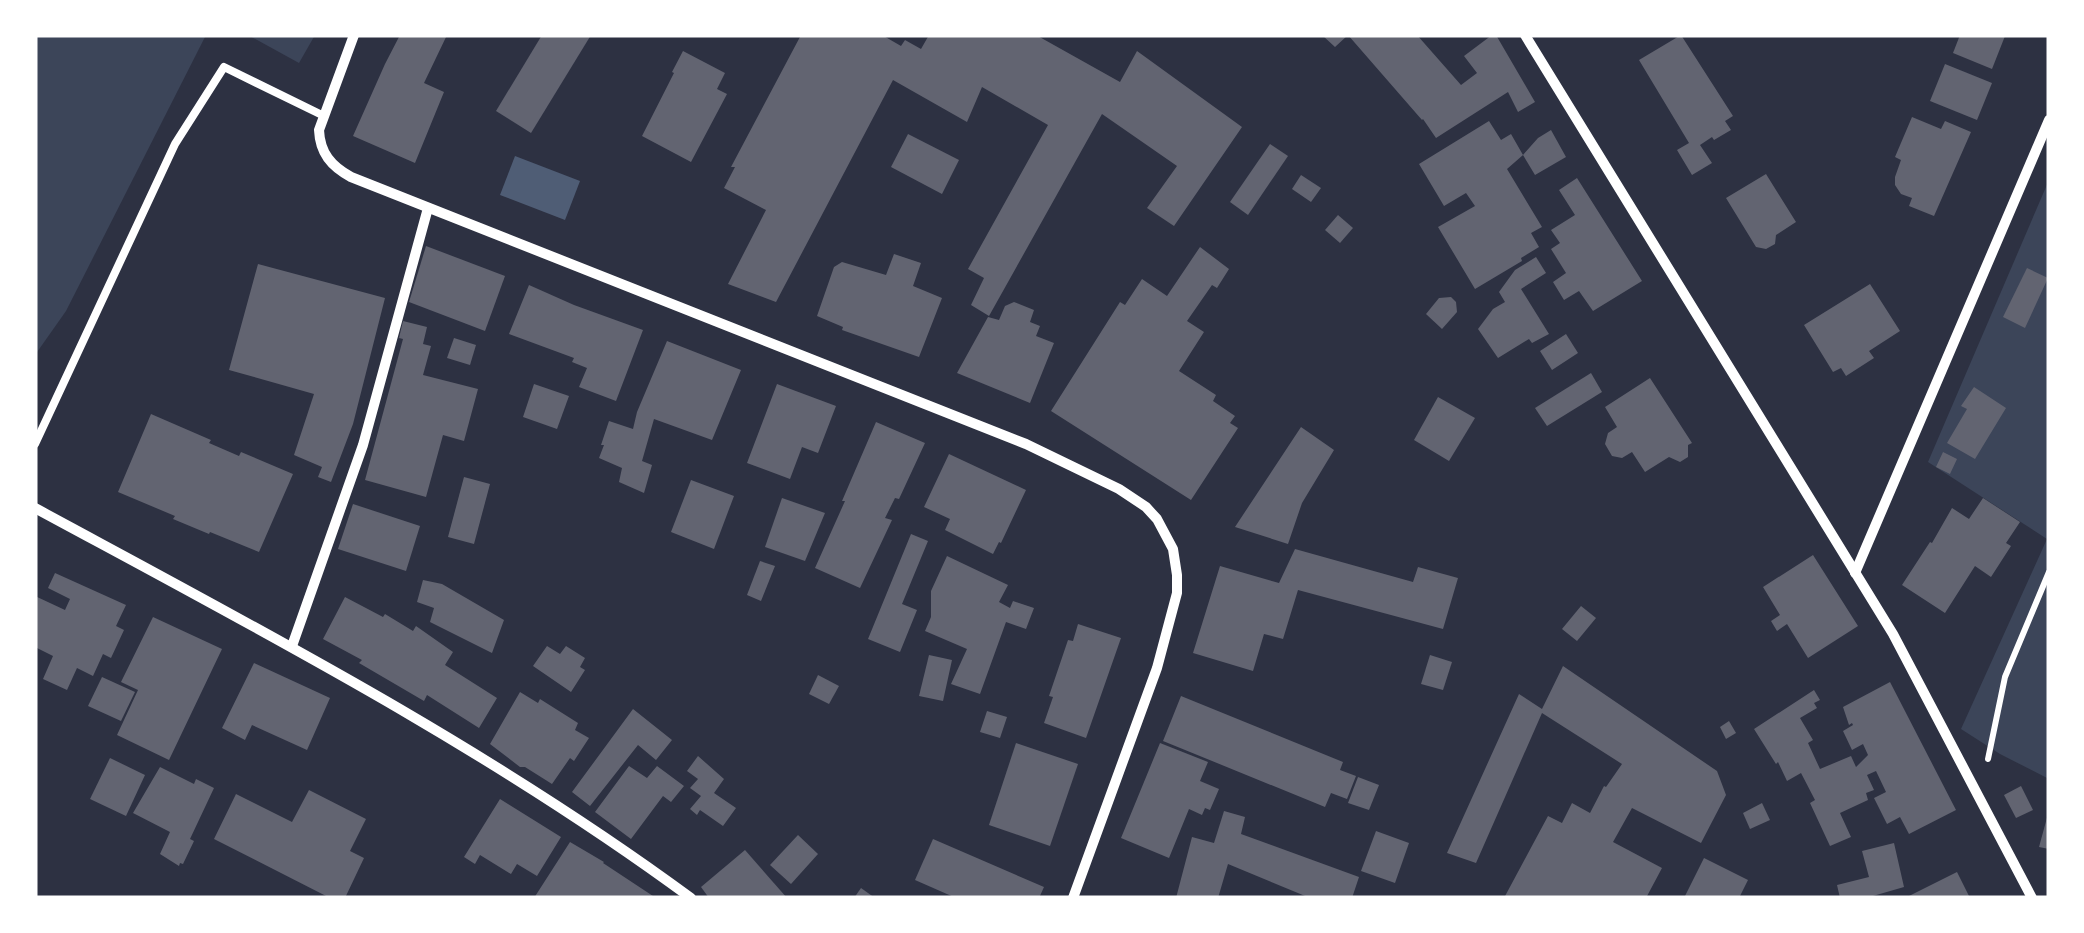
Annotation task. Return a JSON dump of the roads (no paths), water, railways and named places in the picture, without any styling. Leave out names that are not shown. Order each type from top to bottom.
[{"type":"street","points":[[354,35],[318,130],[328,160],[341,171],[1026,444],[1119,488],[1158,519],[1175,558],[1178,592],[1156,668],[1073,898]]},
{"type":"street","points":[[1525,35],[1893,634],[2032,898]]},
{"type":"street","points":[[1855,573],[2049,120]]},
{"type":"street","points":[[292,646],[362,445],[428,208]]},
{"type":"street","points":[[35,508],[292,646],[472,751],[691,898]]},
{"type":"lane","points":[[35,444],[176,144],[224,67],[322,115]]}]
